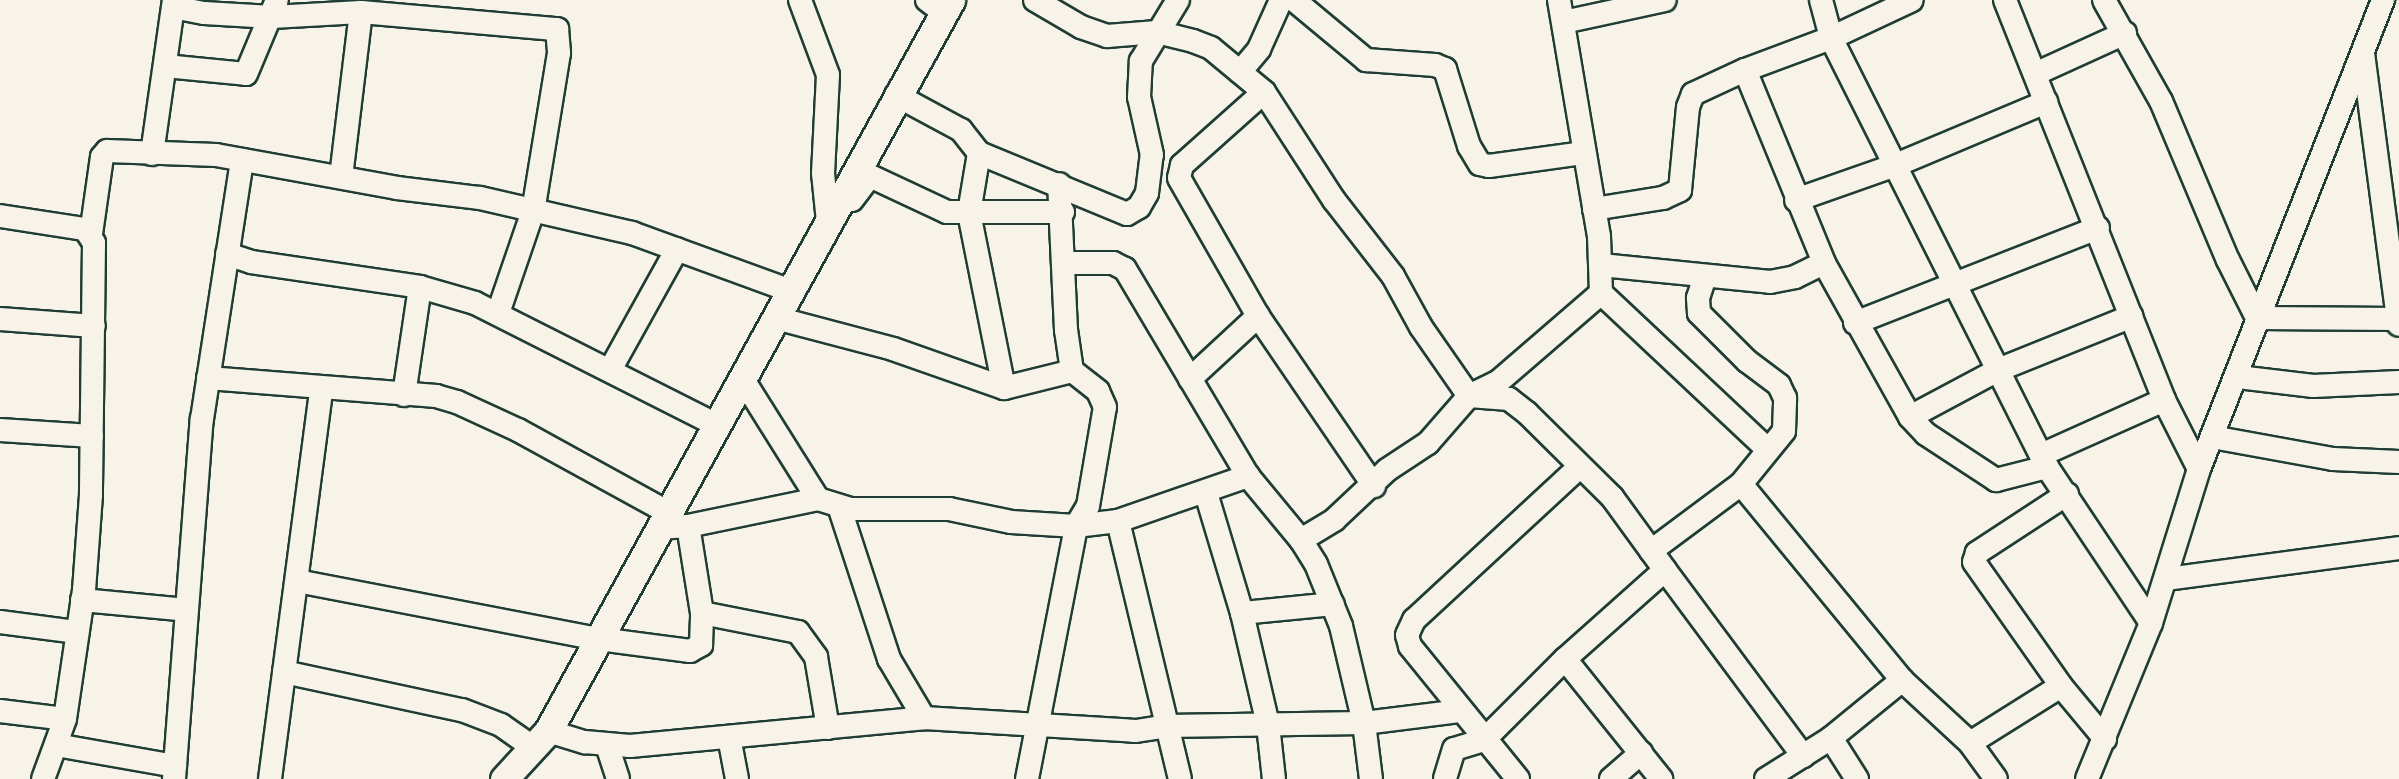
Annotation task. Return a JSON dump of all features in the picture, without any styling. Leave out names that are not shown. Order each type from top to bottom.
[{"type":"street","points":[[176,0],[178,8],[204,13],[274,9],[361,12],[406,8],[557,29],[560,53],[533,211],[498,313]]},
{"type":"street","points":[[152,154],[176,0]]},
{"type":"street","points":[[800,0],[828,75],[823,173],[828,222]]},
{"type":"street","points":[[1035,0],[1081,27],[1107,36],[1157,32],[1211,48],[1264,92],[1334,200],[1394,276],[1421,327],[1469,396]]},
{"type":"street","points":[[896,95],[961,130],[979,153],[1059,184],[1127,214],[1139,207],[1147,193],[1152,147],[1138,82],[1141,61],[1178,0]]},
{"type":"street","points":[[1239,72],[1258,49],[1281,0]]},
{"type":"street","points":[[1294,0],[1366,60],[1435,65],[1445,69],[1471,152],[1480,164],[1489,166],[1584,153]]},
{"type":"street","points":[[1559,0],[1594,209],[1601,265],[1601,293],[1768,450]]},
{"type":"street","points":[[1564,22],[1665,0]]},
{"type":"street","points":[[1821,0],[1832,38],[2044,461],[2151,623]]},
{"type":"street","points":[[1594,209],[1675,195],[1685,172],[1688,107],[1693,94],[1745,70],[1832,38],[1912,0]]},
{"type":"street","points":[[2005,0],[2098,228],[2164,400],[2199,469]]},
{"type":"street","points":[[2104,0],[2125,33],[2161,101],[2228,260],[2257,318]]},
{"type":"street","points":[[2087,779],[2167,579],[2199,469],[2238,377],[2257,318],[2383,0]]},
{"type":"street","points":[[504,779],[541,739],[671,522],[717,425],[896,95],[941,4]]},
{"type":"street","points":[[165,66],[246,74],[274,9]]},
{"type":"street","points":[[341,177],[361,12]]},
{"type":"street","points":[[2035,74],[2125,33]]},
{"type":"street","points":[[2257,318],[2399,321],[2393,246],[2362,49]]},
{"type":"street","points":[[1745,70],[1796,200],[1824,263],[1855,323],[1911,417],[1926,434],[1996,480],[2044,461],[2164,400]]},
{"type":"street","points":[[1264,92],[1182,165],[1179,178],[1258,316],[1374,486]]},
{"type":"street","points":[[1796,200],[1896,165],[2046,102]]},
{"type":"street","points":[[43,779],[65,719],[82,600],[92,436],[94,326],[91,234],[102,157],[107,151],[216,155],[480,198],[632,233],[791,291]]},
{"type":"street","points":[[979,153],[969,213],[1004,388]]},
{"type":"street","points":[[56,745],[175,772],[208,378],[242,160]]},
{"type":"street","points":[[809,256],[870,176],[947,212],[1063,212]]},
{"type":"street","points":[[1027,779],[1039,727],[1076,526],[1088,506],[1105,407],[1098,391],[1072,371],[1063,263],[1063,212],[1059,184]]},
{"type":"street","points":[[0,216],[67,225],[91,234]]},
{"type":"street","points":[[1855,323],[1954,282],[2098,228]]},
{"type":"street","points":[[610,369],[677,249]]},
{"type":"street","points":[[227,254],[251,262],[420,287],[498,313],[717,425]]},
{"type":"street","points":[[1063,263],[1113,263],[1125,269],[1248,476],[1302,540],[1334,604],[1364,723],[1371,779]]},
{"type":"street","points":[[1601,265],[1705,276],[1785,280],[1824,263]]},
{"type":"street","points":[[1651,551],[1741,484],[1784,431],[1785,398],[1779,385],[1747,361],[1699,313],[1698,298],[1705,276]]},
{"type":"street","points":[[404,395],[420,287]]},
{"type":"street","points":[[1302,540],[1334,520],[1374,486],[1387,470],[1428,443],[1469,396],[1498,382],[1601,293]]},
{"type":"street","points":[[1190,379],[1258,316]]},
{"type":"street","points":[[1911,417],[1998,370],[2132,316]]},
{"type":"street","points":[[776,318],[882,345],[1004,388],[1072,371]]},
{"type":"street","points":[[0,319],[94,326]]},
{"type":"street","points":[[2238,377],[2313,386],[2399,382]]},
{"type":"street","points":[[208,378],[321,390],[436,396],[477,411],[671,522],[828,503],[865,510],[949,509],[1011,522],[1076,526],[1118,521],[1206,493],[1248,476]]},
{"type":"street","points":[[742,378],[828,503],[889,659],[924,718]]},
{"type":"street","points":[[270,779],[321,390]]},
{"type":"street","points":[[1469,396],[1509,399],[1578,468],[1612,497],[1803,756]]},
{"type":"street","points":[[0,430],[92,436]]},
{"type":"street","points":[[2212,437],[2333,459],[2399,462]]},
{"type":"street","points":[[1514,777],[1410,646],[1408,628],[1578,468]]},
{"type":"street","points":[[1741,484],[1902,680],[1970,743],[1996,779]]},
{"type":"street","points":[[1206,493],[1242,613],[1268,725],[1274,779]]},
{"type":"street","points":[[2067,494],[1977,552],[1974,562],[2061,686],[2104,739]]},
{"type":"street","points":[[1118,521],[1180,779]]},
{"type":"street","points":[[297,581],[599,639],[690,651],[701,645],[702,613],[671,522]]},
{"type":"street","points":[[2167,579],[2399,548]]},
{"type":"street","points":[[1445,779],[1454,749],[1484,740],[1565,659],[1665,570]]},
{"type":"street","points":[[82,600],[187,610]]},
{"type":"street","points":[[1242,613],[1334,604]]},
{"type":"street","points":[[702,613],[798,632],[816,657],[828,728]]},
{"type":"street","points":[[0,622],[78,632]]},
{"type":"street","points":[[1565,659],[1661,779]]},
{"type":"street","points":[[284,672],[462,710],[541,739],[607,745],[729,737],[924,718],[1039,727],[1136,731],[1167,726],[1364,723],[1461,711]]},
{"type":"street","points":[[1766,779],[1831,738],[1902,680]]},
{"type":"street","points":[[1970,743],[2061,686]]},
{"type":"street","points":[[0,711],[65,719]]},
{"type":"street","points":[[729,737],[736,779]]},
{"type":"street","points":[[1831,738],[1857,779]]},
{"type":"street","points":[[607,745],[618,779]]},
{"type":"street","points":[[1611,779],[1641,753]]}]
